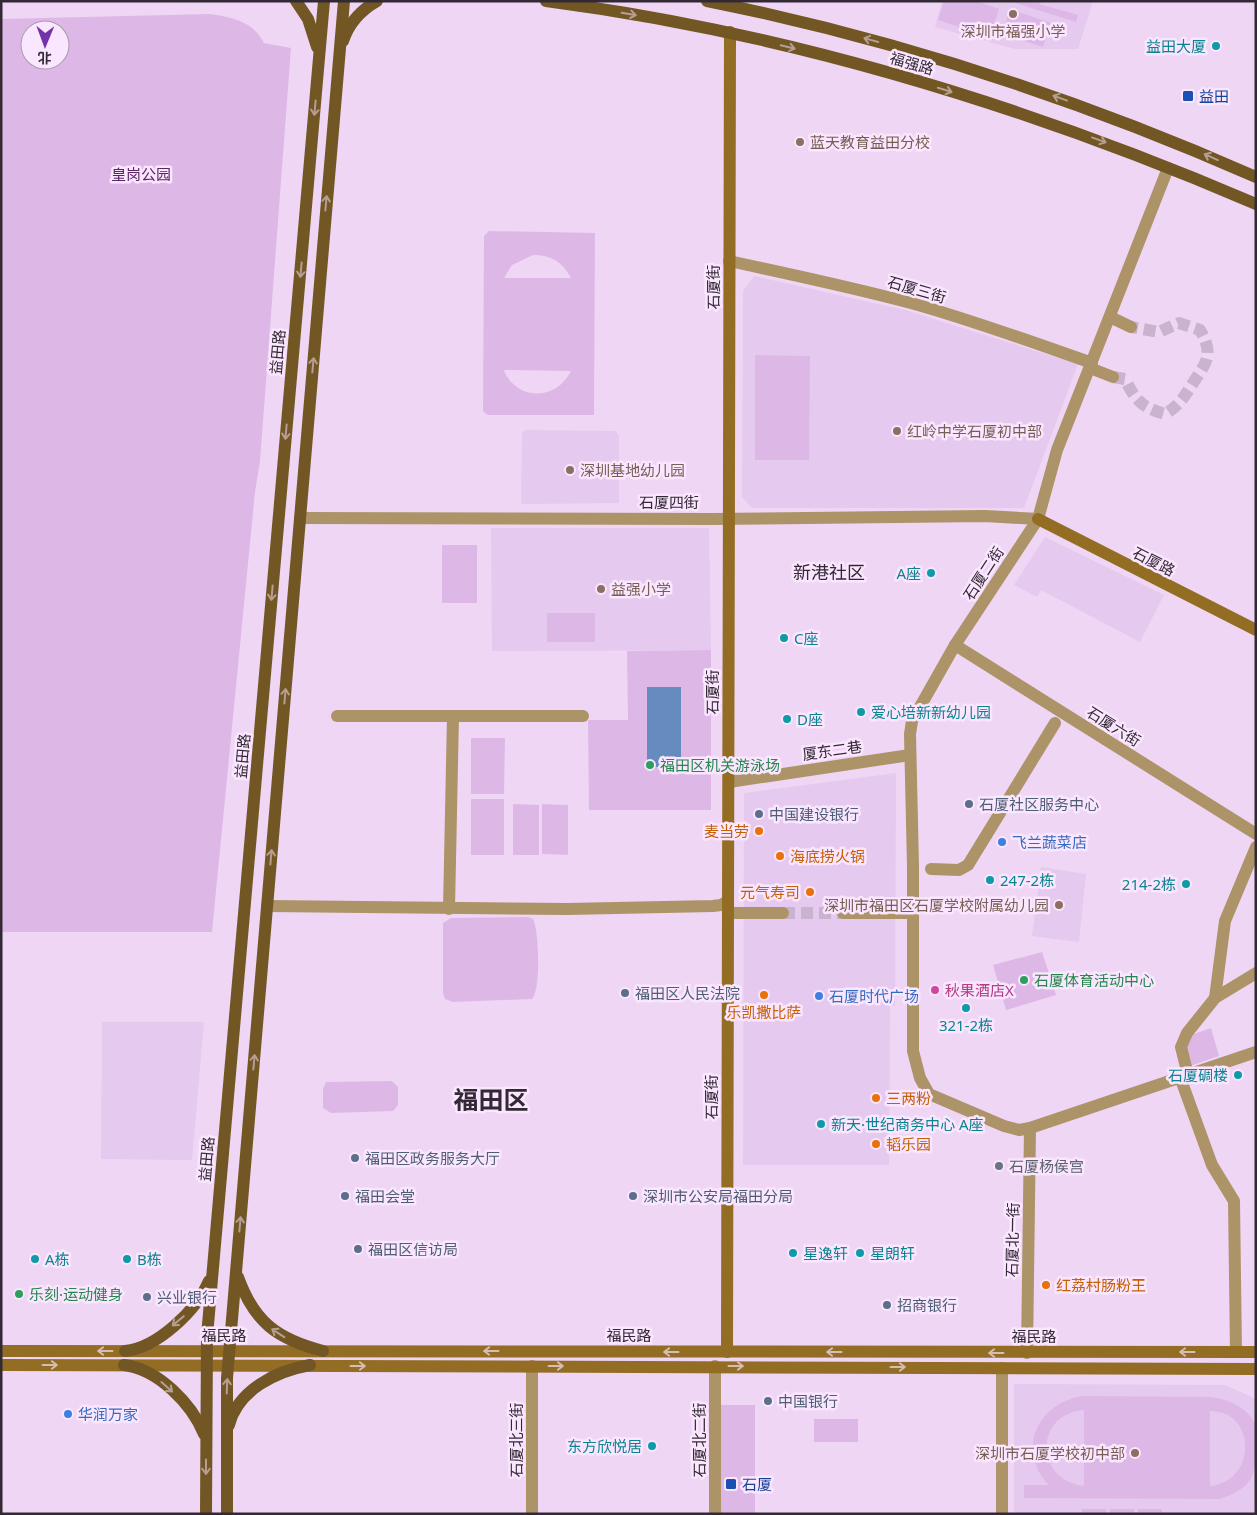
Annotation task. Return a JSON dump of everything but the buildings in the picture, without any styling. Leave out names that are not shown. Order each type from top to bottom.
[{"type":"main road","points":[[296,1],[308,19],[315,36],[319,59]]},
{"type":"main road","name":"益田路","points":[[206,1514],[206,1351],[324,1]]},
{"type":"main road","points":[[227,1514],[226,1435],[228,1365],[344,1]]},
{"type":"main road","points":[[339,50],[346,31],[356,18],[377,1]]},
{"type":"main road","name":"福强路","points":[[546,1],[730,32],[946,90],[1060,126],[1256,204]]},
{"type":"main road","name":"福强路","points":[[707,1],[747,5],[1019,84],[1128,123],[1256,177]]},
{"type":"main road","name":"石厦街","points":[[727,1352],[730,32]]},
{"type":"main road","name":"石厦路","points":[[1038,519],[1256,630]]},
{"type":"main road","points":[[125,1351],[150,1342],[189,1312],[205,1290],[213,1267]]},
{"type":"main road","points":[[236,1273],[255,1313],[266,1325],[297,1344],[323,1351]]},
{"type":"main road","name":"福民路","points":[[1,1351],[1256,1352]]},
{"type":"main road","name":"福民路","points":[[1,1365],[1256,1369]]},
{"type":"main road","points":[[124,1365],[143,1370],[163,1383],[195,1418],[206,1439]]},
{"type":"main road","points":[[226,1435],[235,1411],[256,1387],[282,1372],[310,1366]]},
{"type":"street","name":"石厦二街","points":[[1030,1128],[1013,1128],[995,1123],[932,1095],[925,1089],[916,1067],[913,1052],[910,734],[914,714],[955,645],[1038,519],[1057,450],[1168,168]]},
{"type":"street","name":"石厦三街","points":[[729,261],[821,280],[912,304],[1003,332],[1091,366],[1113,377]]},
{"type":"street","points":[[1110,317],[1131,326]]},
{"type":"street","name":"石厦四街","points":[[300,518],[729,519],[985,516],[1038,519]]},
{"type":"street","name":"石厦六街","points":[[955,645],[1255,833]]},
{"type":"street","points":[[337,716],[584,716]]},
{"type":"street","points":[[450,909],[453,716]]},
{"type":"street","points":[[931,869],[959,870],[968,865],[1055,722]]},
{"type":"street","name":"厦东二巷","points":[[728,782],[910,755]]},
{"type":"street","points":[[1215,998],[1225,921],[1256,847]]},
{"type":"street","points":[[267,906],[450,909],[688,907],[721,905],[783,913]]},
{"type":"street","points":[[843,913],[912,913]]},
{"type":"street","points":[[1236,1352],[1234,1201],[1212,1166],[1184,1076],[1182,1042],[1215,998],[1256,973]]},
{"type":"street","points":[[1030,1128],[1256,1052]]},
{"type":"street","name":"石厦北一街","points":[[1027,1353],[1030,1128]]},
{"type":"street","name":"石厦北三街","points":[[532,1366],[532,1514]]},
{"type":"street","name":"石厦北二街","points":[[715,1366],[715,1514]]},
{"type":"street","points":[[1002,1368],[1002,1514]]},
{"type":"shaded area","name":"深圳市福强小学","points":[[942,1],[1093,1],[1078,49],[1015,49],[935,27]]},
{"type":"shaded area","name":"红岭中学石厦初中部","points":[[754,276],[905,310],[1078,364],[1024,508],[752,508],[742,497],[743,291]]},
{"type":"shaded area","name":"深圳基地幼儿园","points":[[525,430],[616,431],[619,436],[619,503],[521,504],[522,433]]},
{"type":"shaded area","name":"益强小学","points":[[491,528],[709,528],[711,650],[492,651]]},
{"type":"shaded area","points":[[1045,537],[1164,595],[1140,642],[1041,590],[1037,597],[1014,585]]},
{"type":"shaded area","name":"石厦时代广场","points":[[896,773],[895,1006],[890,1006],[889,1165],[743,1165],[744,793]]},
{"type":"shaded area","name":"深圳市福田区石厦学校附属幼儿园","points":[[1041,867],[1086,874],[1079,942],[1032,936]]},
{"type":"shaded area","points":[[102,1022],[204,1022],[192,1160],[101,1159]]},
{"type":"shaded area","name":"深圳市石厦学校初中部","points":[[1014,1384],[1225,1385],[1256,1399],[1254,1514],[1014,1514]]},
{"type":"green space","points":[[944,1],[977,1],[999,9],[990,37],[938,20]]},
{"type":"green space","points":[[1009,1],[1042,1],[1039,4],[1078,15],[1076,22]]},
{"type":"green space","points":[[1010,9],[1051,23],[1043,47],[1002,34]]},
{"type":"green space","name":"皇岗公园","points":[[210,14],[234,19],[248,25],[260,36],[264,43],[291,48],[260,461],[255,492],[212,932],[1,932],[1,19]]},
{"type":"green space","points":[[489,231],[595,233],[594,415],[488,415],[483,411],[484,236]],"holes":[[[533,255],[545,256],[556,260],[568,272],[571,278],[504,278],[512,265]],[[505,370],[571,371],[556,388],[537,394],[518,388],[510,381]]]},
{"type":"green space","points":[[755,355],[810,356],[809,460],[755,460]]},
{"type":"green space","points":[[442,545],[477,545],[477,603],[442,603]]},
{"type":"green space","points":[[547,613],[595,613],[595,642],[547,642]]},
{"type":"green space","name":"福田区机关游泳场","points":[[711,650],[711,810],[589,810],[588,720],[628,720],[627,651]]},
{"type":"green space","points":[[471,738],[505,738],[504,794],[471,794]]},
{"type":"green space","points":[[471,799],[504,799],[504,855],[471,855]]},
{"type":"green space","points":[[513,804],[539,805],[539,855],[513,855]]},
{"type":"green space","points":[[542,804],[568,805],[568,855],[542,854]]},
{"type":"green space","points":[[528,917],[533,919],[535,925],[538,947],[537,984],[532,999],[453,1002],[445,999],[443,993],[443,923],[451,918]]},
{"type":"green space","name":"石厦体育活动中心","points":[[1042,952],[1056,995],[1006,1010],[993,965]]},
{"type":"green space","points":[[1211,1028],[1219,1056],[1190,1066],[1186,1045],[1191,1035]]},
{"type":"green space","points":[[392,1081],[398,1087],[398,1105],[393,1111],[331,1113],[323,1108],[323,1089],[326,1082]]},
{"type":"green space","points":[[1084,1396],[1211,1397],[1230,1402],[1247,1413],[1255,1424],[1256,1458],[1253,1474],[1239,1491],[1220,1499],[1024,1498],[1024,1485],[1049,1485],[1039,1472],[1034,1457],[1033,1443],[1036,1430],[1044,1417],[1054,1407],[1068,1400]],"holes":[[[1084,1410],[1084,1486],[1068,1481],[1056,1472],[1049,1460],[1046,1447],[1049,1434],[1056,1423],[1068,1414]],[[1210,1411],[1225,1414],[1236,1422],[1243,1433],[1245,1447],[1243,1460],[1236,1472],[1225,1481],[1210,1486]]]},
{"type":"green space","points":[[720,1405],[755,1405],[755,1514],[721,1514]]},
{"type":"green space","points":[[814,1419],[858,1419],[858,1442],[814,1442]]},
{"type":"green space","points":[[1082,1509],[1106,1509],[1106,1514],[1082,1514]]},
{"type":"green space","points":[[1110,1509],[1134,1509],[1134,1514],[1110,1514]]},
{"type":"green space","points":[[1138,1509],[1162,1509],[1162,1514],[1138,1514]]},
{"type":"water","name":"福田区机关游泳场","points":[[647,687],[681,687],[681,767],[647,767]]},
{"type":"tunnel","points":[[1113,377],[1125,379],[1140,402],[1150,409],[1165,414],[1181,400],[1198,376],[1207,358],[1207,345],[1200,330],[1179,323],[1159,332],[1131,327]]},
{"type":"tunnel","points":[[783,913],[843,913]]},
{"type":"place","name":"深圳市福强小学","points":[[1013,14]]},
{"type":"place","name":"益田大厦","points":[[1216,46]]},
{"type":"place","name":"益田","points":[[1188,96]]},
{"type":"place","name":"蓝天教育益田分校","points":[[800,142]]},
{"type":"place","name":"红岭中学石厦初中部","points":[[897,431]]},
{"type":"place","name":"深圳基地幼儿园","points":[[570,470]]},
{"type":"place","name":"A座","points":[[931,573]]},
{"type":"place","name":"益强小学","points":[[601,589]]},
{"type":"place","name":"C座","points":[[784,638]]},
{"type":"place","name":"爱心培新新幼儿园","points":[[861,712]]},
{"type":"place","name":"D座","points":[[787,719]]},
{"type":"place","name":"福田区机关游泳场","points":[[650,765]]},
{"type":"place","name":"石厦社区服务中心","points":[[969,804]]},
{"type":"place","name":"中国建设银行","points":[[759,814]]},
{"type":"place","name":"麦当劳","points":[[759,831]]},
{"type":"place","name":"飞兰蔬菜店","points":[[1002,842]]},
{"type":"place","name":"海底捞火锅","points":[[780,856]]},
{"type":"place","name":"247-2栋","points":[[990,880]]},
{"type":"place","name":"214-2栋","points":[[1186,884]]},
{"type":"place","name":"元气寿司","points":[[810,892]]},
{"type":"place","name":"深圳市福田区石厦学校附属幼儿园","points":[[1059,905]]},
{"type":"place","name":"石厦体育活动中心","points":[[1024,980]]},
{"type":"place","name":"秋果酒店X","points":[[935,990]]},
{"type":"place","name":"福田区人民法院","points":[[625,993]]},
{"type":"place","name":"乐凯撒比萨","points":[[764,995]]},
{"type":"place","name":"石厦时代广场","points":[[819,996]]},
{"type":"place","name":"321-2栋","points":[[966,1008]]},
{"type":"place","name":"石厦碉楼","points":[[1238,1075]]},
{"type":"place","name":"三两粉","points":[[876,1098]]},
{"type":"place","name":"新天·世纪商务中心 A座","points":[[821,1124]]},
{"type":"place","name":"韬乐园","points":[[876,1144]]},
{"type":"place","name":"福田区政务服务大厅","points":[[355,1158]]},
{"type":"place","name":"石厦杨侯宫","points":[[999,1166]]},
{"type":"place","name":"福田会堂","points":[[345,1196]]},
{"type":"place","name":"深圳市公安局福田分局","points":[[633,1196]]},
{"type":"place","name":"福田区信访局","points":[[358,1249]]},
{"type":"place","name":"星逸轩","points":[[793,1253]]},
{"type":"place","name":"星朗轩","points":[[860,1253]]},
{"type":"place","name":"A栋","points":[[35,1259]]},
{"type":"place","name":"B栋","points":[[127,1259]]},
{"type":"place","name":"红荔村肠粉王","points":[[1046,1285]]},
{"type":"place","name":"乐刻·运动健身","points":[[19,1294]]},
{"type":"place","name":"兴业银行","points":[[147,1297]]},
{"type":"place","name":"招商银行","points":[[887,1305]]},
{"type":"place","name":"中国银行","points":[[768,1401]]},
{"type":"place","name":"华润万家","points":[[68,1414]]},
{"type":"place","name":"东方欣悦居","points":[[652,1446]]},
{"type":"place","name":"深圳市石厦学校初中部","points":[[1135,1453]]},
{"type":"place","name":"石厦","points":[[731,1484]]},
{"type":"district","name":"新港社区","points":[[829,572]]},
{"type":"district","name":"福田区","points":[[491,1099]]}]
